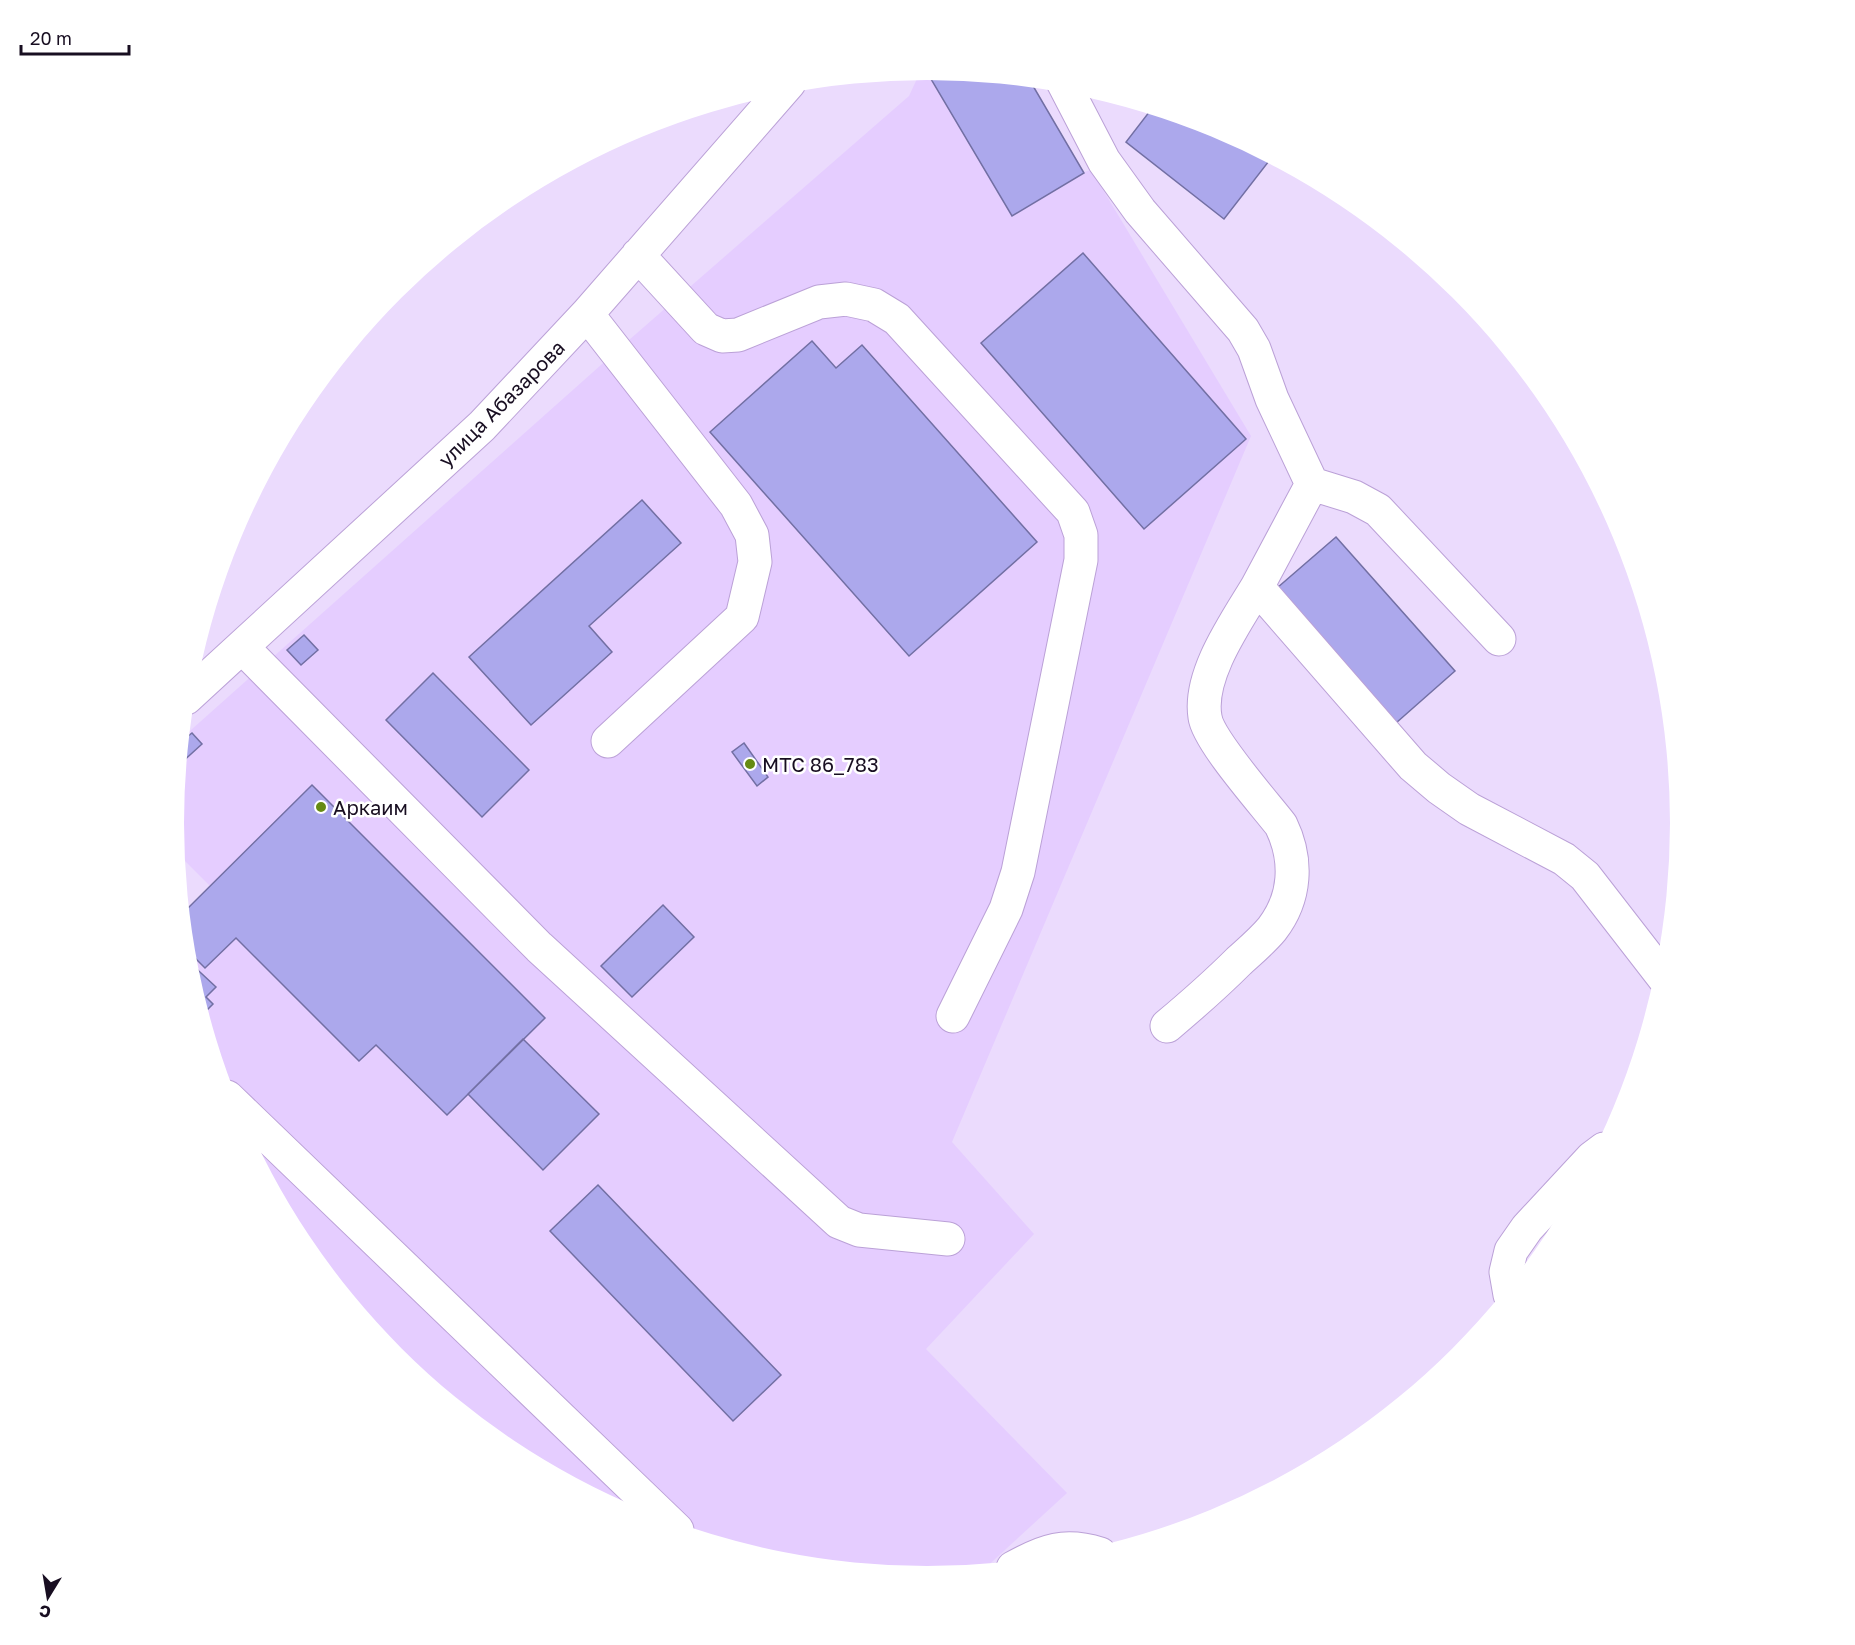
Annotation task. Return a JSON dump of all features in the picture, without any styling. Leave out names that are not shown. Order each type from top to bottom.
[{"type":"street","points":[[1069,94],[1110,169],[1140,211],[1244,330],[1254,349],[1272,399],[1312,484],[1354,497],[1378,510],[1498,639]]},
{"type":"street","name":"улица Абазарова","points":[[197,688],[482,426],[587,314],[778,95]]},
{"type":"street","points":[[638,255],[706,329],[722,336],[738,335],[819,302],[846,299],[874,305],[897,319],[1073,512],[1081,535],[1082,560],[1018,872],[1006,909],[953,1016]]},
{"type":"street","points":[[587,314],[736,505],[752,535],[755,562],[742,617],[608,741]]},
{"type":"street","points":[[1167,1026],[1210,990],[1272,928],[1285,906],[1292,885],[1293,861],[1289,842],[1281,825],[1212,736],[1205,718],[1204,697],[1211,672],[1225,642],[1312,484]]},
{"type":"street","points":[[1257,587],[1413,766],[1469,809],[1564,859],[1585,876],[1656,968]]},
{"type":"street","points":[[242,647],[539,947],[839,1222],[859,1230],[948,1239]]},
{"type":"street","points":[[244,1113],[663,1516]]},
{"type":"street","points":[[1508,1285],[1506,1272],[1511,1251],[1527,1228],[1588,1162]]},
{"type":"street","points":[[1031,1558],[1040,1553],[1072,1548],[1079,1549]]},
{"type":"shaded area","points":[[916,80],[976,81],[1034,88],[1084,172],[1091,170],[1251,436],[952,1142],[1034,1234],[926,1349],[1067,1493],[991,1562],[928,1566],[879,1564],[783,1551],[735,1540],[643,1509],[556,1466],[515,1440],[475,1412],[402,1348],[338,1275],[310,1235],[284,1194],[241,1107],[210,1015],[199,967],[190,906],[210,886],[186,862],[184,822],[191,730],[629,340],[909,96]]},
{"type":"building","points":[[932,80],[976,81],[1034,88],[1084,173],[1012,216]]},
{"type":"building","points":[[1148,114],[1212,136],[1268,162],[1224,219],[1126,142]]},
{"type":"building","points":[[1083,253],[1246,439],[1144,529],[981,343]]},
{"type":"building","points":[[812,341],[836,368],[862,345],[1037,542],[909,656],[710,432]]},
{"type":"building","points":[[642,500],[681,543],[589,626],[612,652],[531,725],[469,657]]},
{"type":"building","points":[[1336,537],[1455,671],[1396,723],[1277,588]]},
{"type":"building","points":[[304,635],[318,650],[301,665],[287,650]]},
{"type":"building","points":[[433,673],[529,770],[482,817],[386,720]]},
{"type":"building","points":[[192,733],[202,744],[188,757]]},
{"type":"building","name":"МТС 86_783","points":[[744,743],[768,777],[757,786],[732,752]]},
{"type":"building","points":[[312,785],[545,1018],[447,1115],[376,1045],[359,1061],[236,938],[205,968],[198,961],[190,906]]},
{"type":"building","points":[[663,905],[694,937],[632,997],[601,966]]},
{"type":"building","points":[[200,972],[216,987],[206,997],[213,1004],[209,1008]]},
{"type":"building","points":[[523,1039],[599,1114],[543,1170],[468,1094]]},
{"type":"building","points":[[598,1185],[781,1375],[733,1421],[550,1231]]},
{"type":"place","name":"МТС 86_783","points":[[750,764]]},
{"type":"place","name":"Аркаим","points":[[321,807]]}]
